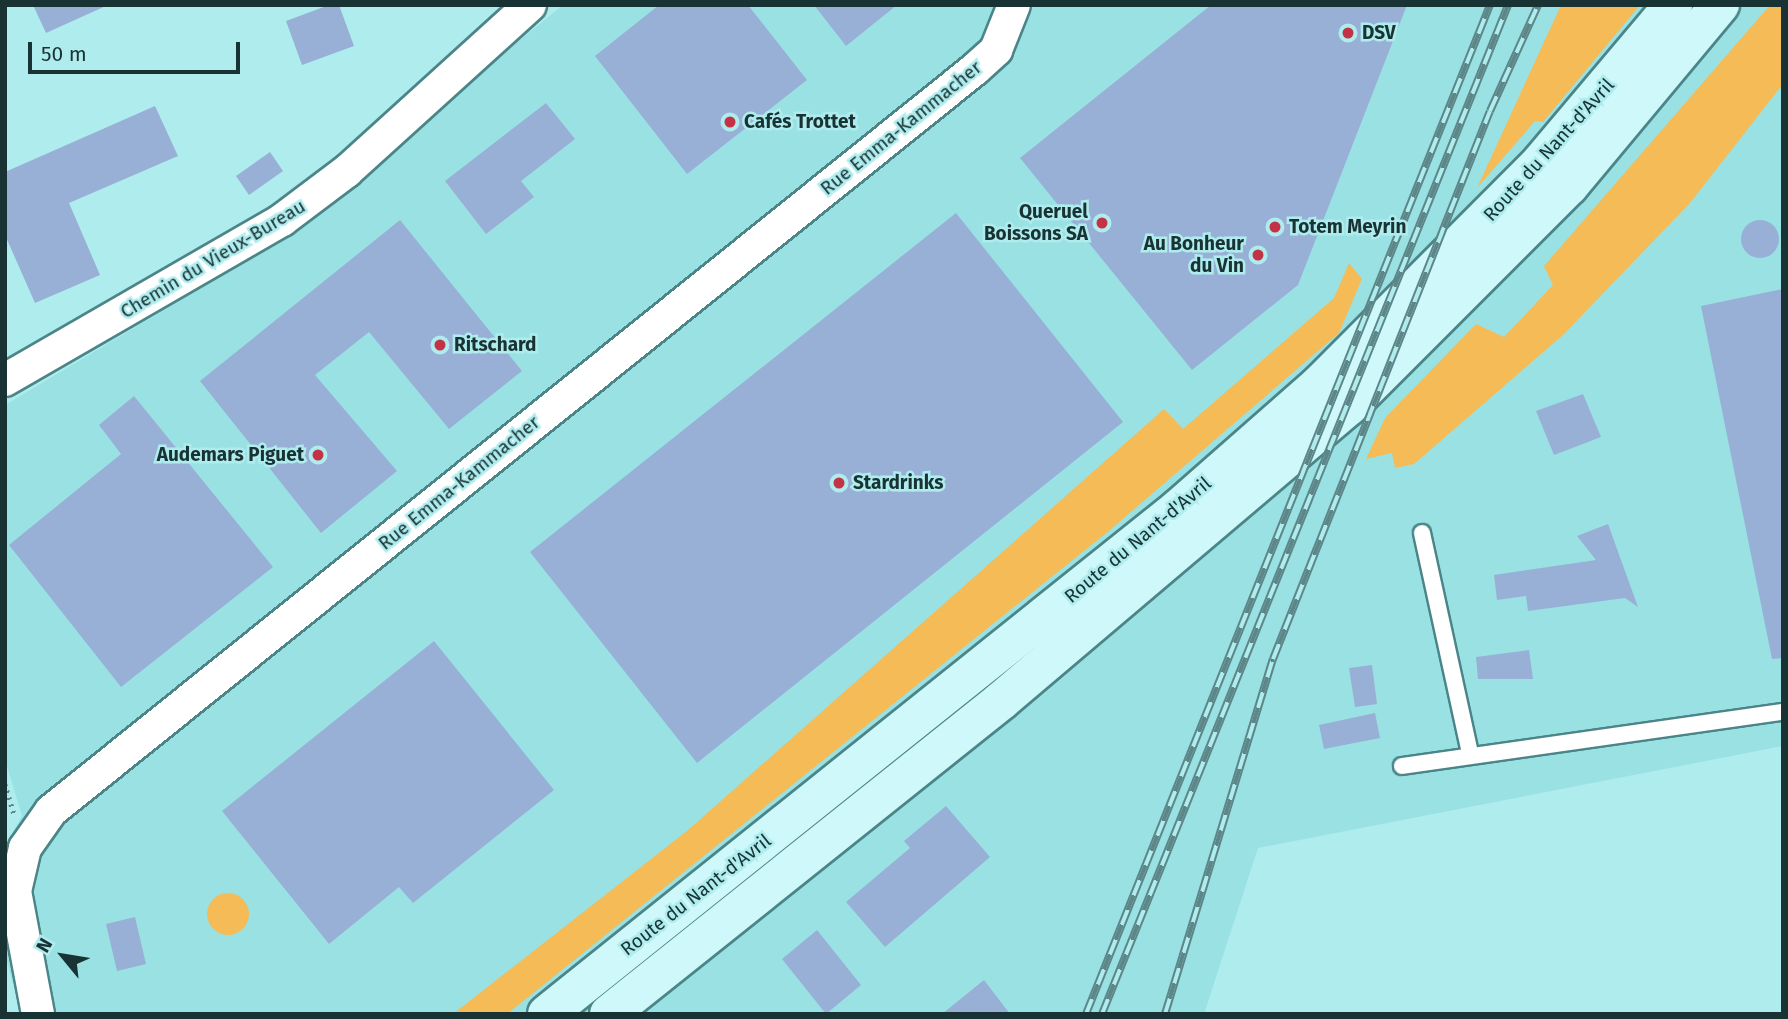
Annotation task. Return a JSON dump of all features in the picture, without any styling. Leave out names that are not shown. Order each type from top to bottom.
[{"type":"main road","name":"Route du Nant-d'Avril","points":[[547,1014],[1158,525],[1320,384],[1513,192],[1673,5]]},
{"type":"main road","name":"Route du Nant-d'Avril","points":[[609,1014],[1002,700],[1349,406],[1569,186],[1720,5]]},
{"type":"street","name":"Chemin du Vieux-Bureau","points":[[5,380],[282,220],[347,171],[530,5]]},
{"type":"street","name":"Rue Emma-Kammacher","points":[[38,1014],[15,891],[25,848],[51,811],[974,71],[996,50],[1014,5]]},
{"type":"lane","points":[[1422,533],[1470,754]]},
{"type":"lane","points":[[1402,766],[1470,754],[1783,712]]},
{"type":"path","points":[[5,784],[16,818]]},
{"type":"shaded area","points":[[563,5],[1783,5],[1783,746],[1258,848],[1204,1014],[21,1014],[5,954],[5,846],[22,816],[5,759],[5,405],[246,261]]},
{"type":"shaded area","points":[[1561,5],[1640,5],[1543,122],[1535,121],[1477,188]]},
{"type":"shaded area","points":[[1770,5],[1783,5],[1783,84],[1690,203],[1564,334],[1414,464],[1395,468],[1392,453],[1366,459],[1385,418],[1476,324],[1504,337],[1553,285],[1544,266]]},
{"type":"shaded area","points":[[1349,263],[1362,279],[1339,333],[1110,530],[507,1014],[453,1014],[688,830],[1164,409],[1183,429],[1334,298]]},
{"type":"shaded area","points":[[228,893],[243,899],[249,914],[243,929],[228,935],[213,929],[207,914],[213,899]]},
{"type":"building","points":[[33,5],[108,5],[46,33]]},
{"type":"building","points":[[329,5],[339,5],[354,46],[302,65],[286,21]]},
{"type":"building","points":[[659,5],[748,5],[807,80],[687,174],[595,56]]},
{"type":"building","points":[[814,5],[897,5],[846,46]]},
{"type":"building","points":[[1211,5],[1407,5],[1298,285],[1192,370],[1020,158]]},
{"type":"building","points":[[546,103],[575,139],[521,181],[534,197],[486,234],[445,181]]},
{"type":"building","points":[[155,106],[178,156],[69,203],[100,275],[35,303],[5,235],[5,172]]},
{"type":"building","points":[[270,152],[283,171],[249,195],[236,176]]},
{"type":"building","points":[[956,213],[1123,422],[697,763],[530,552]]},
{"type":"building","points":[[400,220],[522,371],[449,429],[369,332],[315,375],[397,471],[321,533],[200,381]]},
{"type":"building","points":[[1760,220],[1773,226],[1779,239],[1773,252],[1760,258],[1747,252],[1741,239],[1747,226]]},
{"type":"building","points":[[1783,289],[1783,658],[1772,659],[1701,306]]},
{"type":"building","points":[[1583,394],[1601,437],[1554,455],[1536,411]]},
{"type":"building","points":[[134,396],[273,567],[121,687],[9,545],[121,454],[99,425]]},
{"type":"building","points":[[1608,524],[1638,607],[1625,598],[1528,611],[1526,596],[1497,600],[1494,575],[1596,560],[1577,536]]},
{"type":"building","points":[[434,641],[554,790],[413,903],[399,887],[329,944],[222,811]]},
{"type":"building","points":[[1529,650],[1533,679],[1478,679],[1476,657]]},
{"type":"building","points":[[1372,665],[1377,704],[1355,707],[1349,668]]},
{"type":"building","points":[[1375,713],[1380,738],[1324,749],[1319,725]]},
{"type":"building","points":[[946,806],[990,857],[885,947],[846,902],[910,848],[904,841]]},
{"type":"building","points":[[135,917],[146,964],[117,971],[106,924]]},
{"type":"building","points":[[817,930],[861,985],[826,1014],[782,959]]},
{"type":"building","points":[[984,980],[1010,1014],[942,1014]]},
{"type":"railway","points":[[1086,1014],[1490,5]]},
{"type":"railway","points":[[1102,1014],[1508,5]]},
{"type":"railway","points":[[1165,1014],[1273,659],[1490,111],[1538,5]]},
{"type":"place","name":"DSV","points":[[1348,33]]},
{"type":"place","name":"Cafés Trottet","points":[[730,122]]},
{"type":"place","name":"Queruel Boissons SA","points":[[1102,223]]},
{"type":"place","name":"Totem Meyrin","points":[[1275,227]]},
{"type":"place","name":"Au Bonheur du Vin","points":[[1258,255]]},
{"type":"place","name":"Ritschard","points":[[440,345]]},
{"type":"place","name":"Audemars Piguet","points":[[318,455]]},
{"type":"place","name":"Stardrinks","points":[[839,483]]}]
